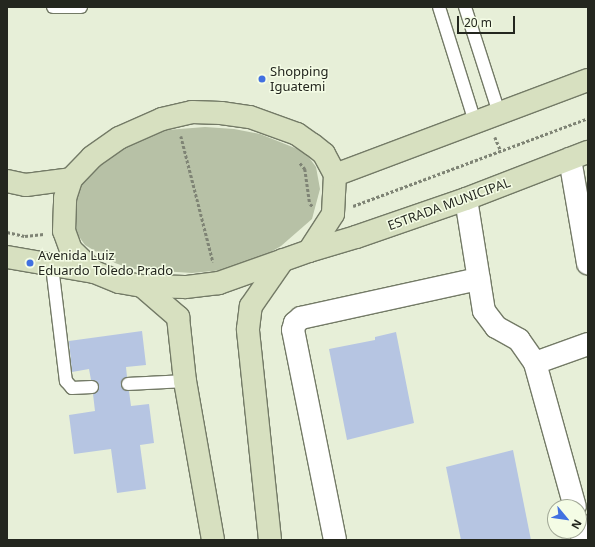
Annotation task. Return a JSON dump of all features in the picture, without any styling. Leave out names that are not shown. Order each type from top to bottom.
[{"type":"main road","points":[[335,175],[588,80]]},
{"type":"main road","points":[[94,272],[71,250],[64,231],[65,198],[71,179],[92,157],[119,138],[162,119],[192,112],[221,113],[250,118],[297,134],[324,154],[335,175],[333,214],[308,251]]},
{"type":"main road","name":"ESTRADA MUNICIPAL","points":[[94,272],[119,282],[142,286],[186,287],[219,283],[308,251],[356,237],[466,198],[579,155]]},
{"type":"main road","points":[[7,181],[26,185],[71,179]]},
{"type":"main road","points":[[7,257],[52,266],[94,272]]},
{"type":"main road","points":[[270,540],[248,329],[252,306],[283,260]]},
{"type":"main road","points":[[142,286],[178,317],[185,381],[213,540]]},
{"type":"street","points":[[579,155],[588,263]]},
{"type":"street","points":[[466,198],[484,311],[496,327],[519,340],[535,363],[573,499]]},
{"type":"street","points":[[336,540],[293,330],[296,323],[301,318],[479,279]]},
{"type":"street","points":[[535,363],[588,344]]},
{"type":"lane","points":[[53,7],[81,7]]},
{"type":"lane","points":[[439,7],[475,122]]},
{"type":"lane","points":[[465,7],[500,113]]},
{"type":"lane","points":[[52,266],[66,381],[72,388],[92,387]]},
{"type":"lane","points":[[128,384],[185,381]]},
{"type":"path","points":[[298,160],[305,169],[310,204],[333,214],[588,118]]},
{"type":"path","points":[[181,135],[219,283]]},
{"type":"path","points":[[174,138],[181,135],[188,135]]},
{"type":"path","points":[[7,232],[25,236],[64,231]]},
{"type":"green space","points":[[205,127],[234,129],[260,134],[305,152],[316,167],[320,189],[312,219],[281,246],[257,260],[223,270],[192,273],[132,269],[115,263],[85,245],[75,231],[73,206],[84,178],[121,145],[167,130]]},
{"type":"building","points":[[142,331],[146,365],[126,367],[127,377],[122,380],[121,385],[124,390],[129,391],[131,406],[149,404],[154,443],[140,445],[146,489],[117,493],[111,449],[74,454],[69,415],[95,411],[93,394],[99,387],[96,381],[91,380],[89,369],[72,372],[69,341]]},
{"type":"building","points":[[396,332],[414,423],[347,440],[329,349],[375,340],[375,337]]},
{"type":"building","points":[[513,450],[531,540],[461,540],[446,467]]},
{"type":"place","name":"Shopping Iguatemi","points":[[262,79]]},
{"type":"place","name":"Avenida Luiz Eduardo Toledo Prado","points":[[30,263]]}]
